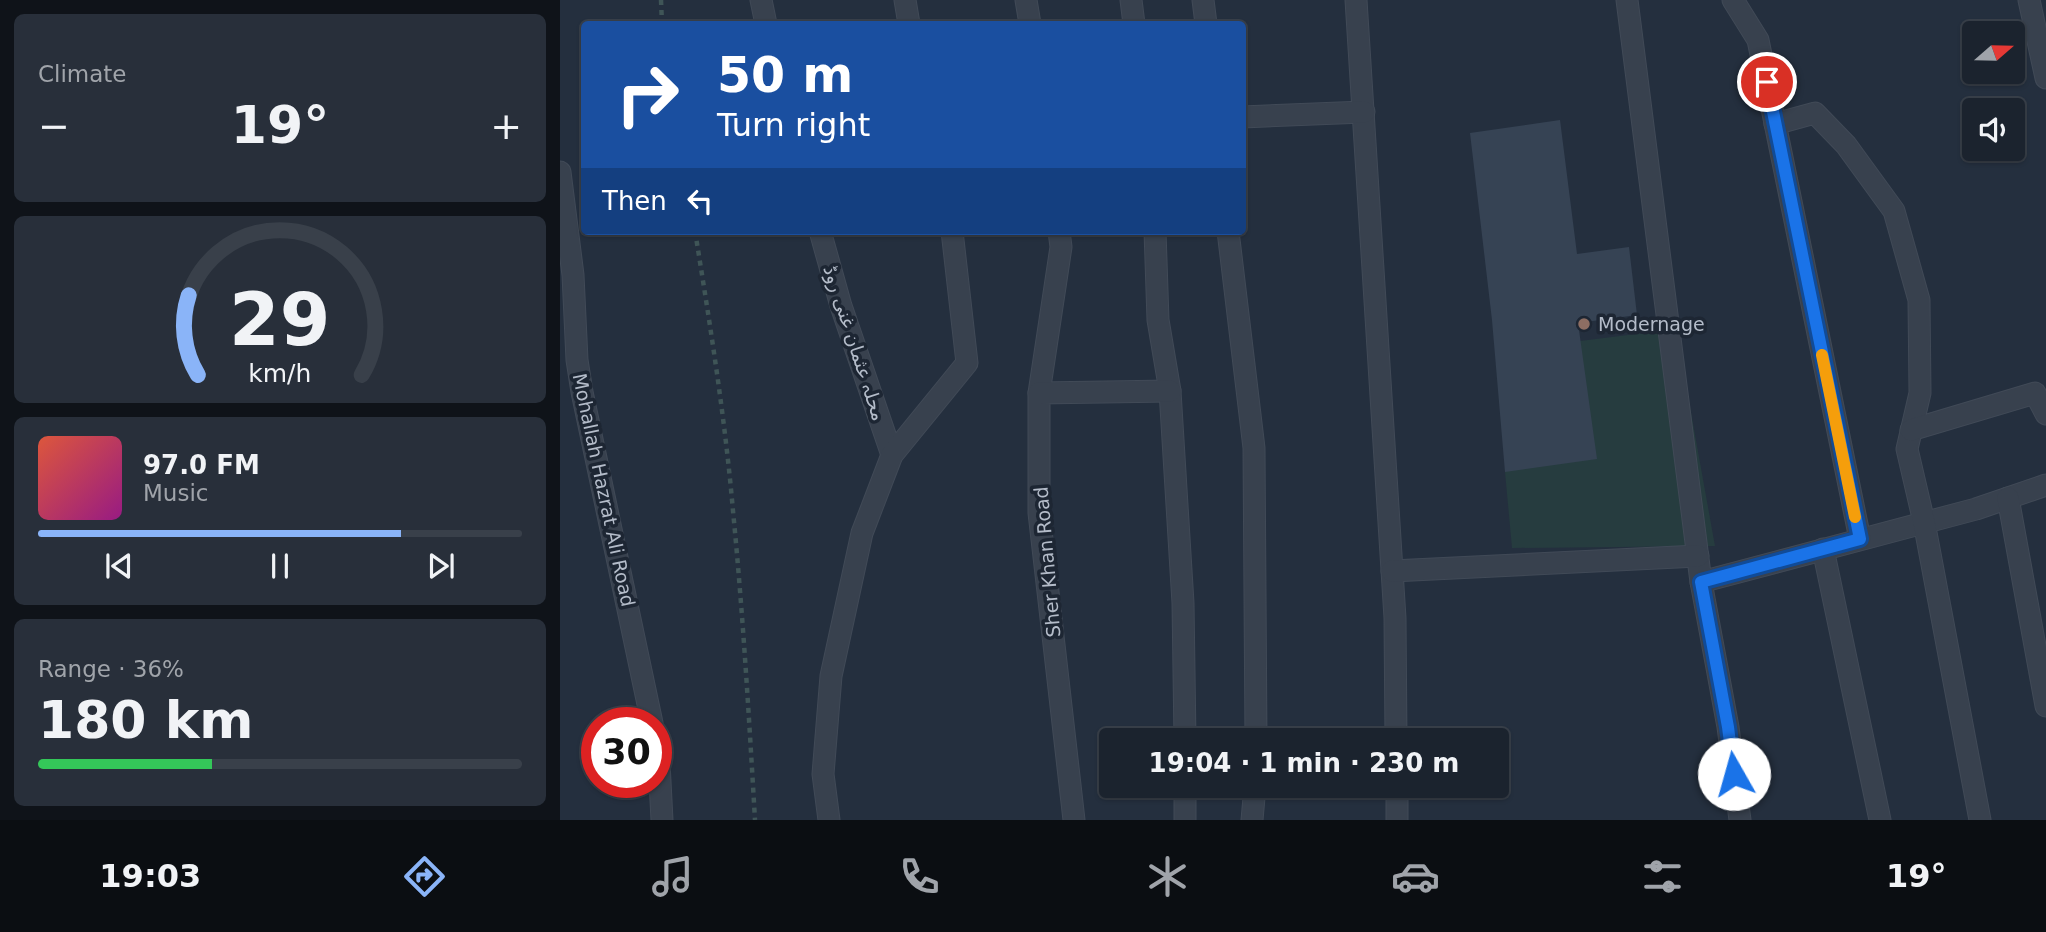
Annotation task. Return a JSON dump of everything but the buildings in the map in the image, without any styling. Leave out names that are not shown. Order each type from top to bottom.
[{"type":"street","points":[[761,0],[765,21]]},
{"type":"street","points":[[905,0],[908,21]]},
{"type":"street","points":[[1026,0],[1030,21]]},
{"type":"street","points":[[1131,0],[1134,21]]},
{"type":"street","points":[[1203,0],[1206,21]]},
{"type":"street","points":[[1356,0],[1392,571],[1396,728]]},
{"type":"street","points":[[1627,0],[1701,582],[1728,727],[1740,820]]},
{"type":"street","points":[[1733,0],[1758,40],[1860,539]]},
{"type":"street","points":[[2029,0],[2046,78]]},
{"type":"street","points":[[1246,117],[1364,112]]},
{"type":"street","points":[[1775,124],[1815,113],[1846,145],[1894,211],[1919,300],[1920,393],[1907,449],[1924,522],[1980,820]]},
{"type":"street","name":"Mohallah Hazrat Ali Road","points":[[560,172],[573,275],[582,392],[649,707]]},
{"type":"street","name":"محلہ عثمان غنی روڈ","points":[[821,235],[841,306],[892,455]]},
{"type":"street","points":[[829,820],[822,774],[831,676],[862,533],[892,455],[967,363],[952,235]]},
{"type":"street","name":"Sher Khan Road","points":[[1060,235],[1061,247],[1039,393],[1039,513],[1074,820]]},
{"type":"street","points":[[1156,235],[1158,320],[1170,391],[1183,603],[1185,728]]},
{"type":"street","points":[[1228,235],[1254,447],[1256,728]]},
{"type":"street","points":[[1039,393],[1170,391]]},
{"type":"street","points":[[1911,430],[2035,393],[2046,414]]},
{"type":"street","points":[[1701,582],[1924,522],[2046,485]]},
{"type":"street","points":[[2008,498],[2046,706]]},
{"type":"street","points":[[1823,549],[1880,820]]},
{"type":"street","points":[[1392,571],[1698,556]]},
{"type":"street","points":[[661,798],[662,820]]},
{"type":"street","points":[[1185,798],[1185,820]]},
{"type":"street","points":[[1252,820],[1254,798]]},
{"type":"street","points":[[1397,798],[1397,820]]},
{"type":"path","points":[[660,0],[663,21]]},
{"type":"path","points":[[696,235],[709,316],[733,508],[745,640],[755,820]]},
{"type":"green space","points":[[1676,329],[1715,546],[1512,548],[1505,472],[1580,341]]},
{"type":"slow traffic","points":[[1822,355],[1855,517]]},
{"type":"place","name":"Modernage","points":[[1584,324]]},
{"type":"route","points":[[1734,774],[1701,582],[1860,539],[1767,82]]}]
